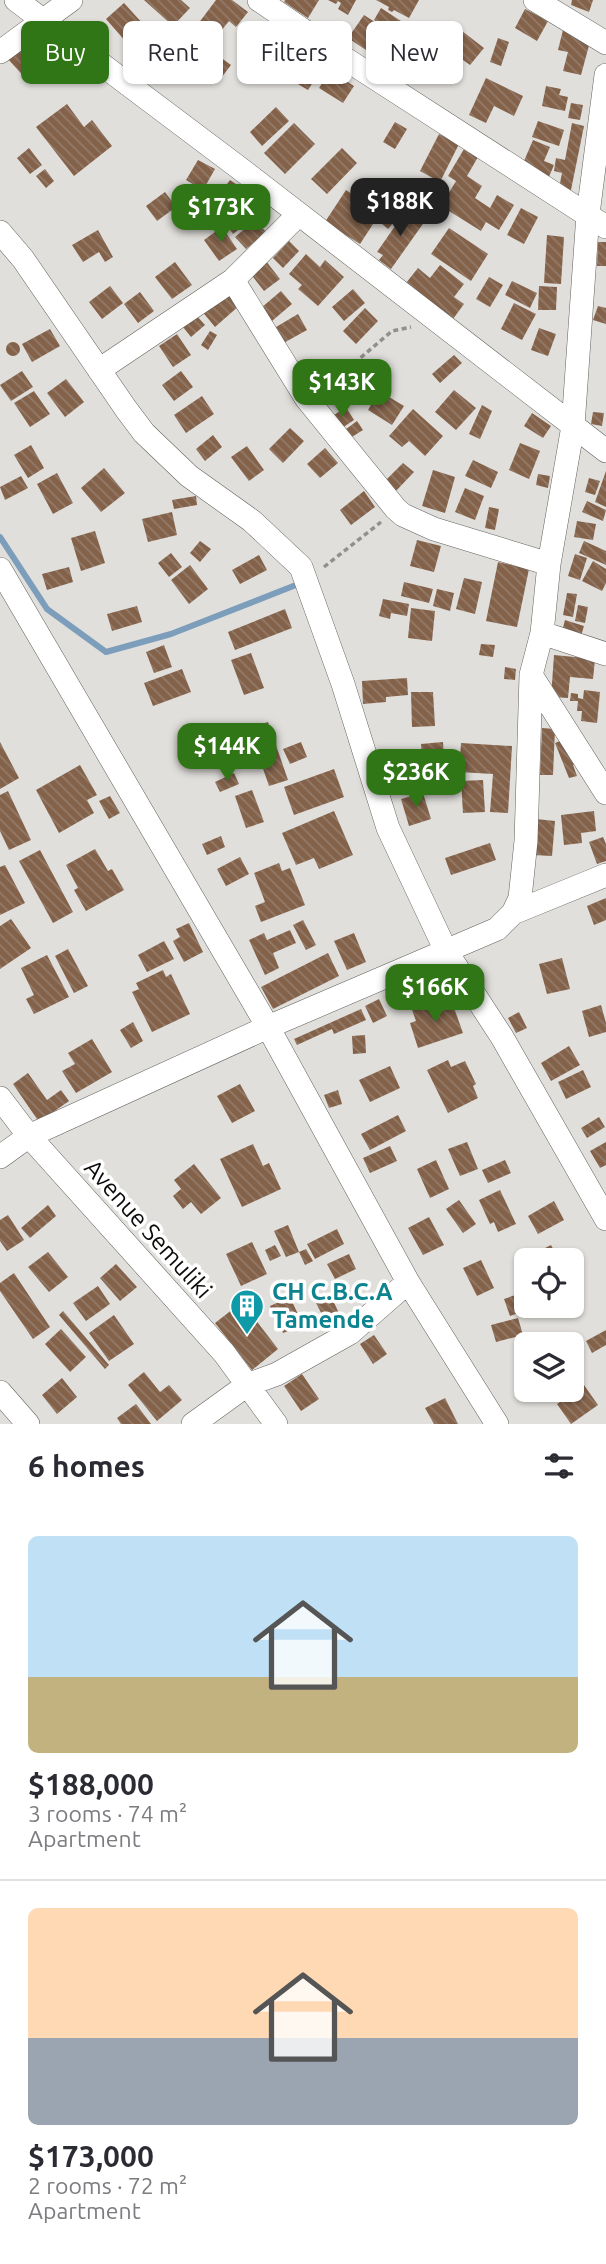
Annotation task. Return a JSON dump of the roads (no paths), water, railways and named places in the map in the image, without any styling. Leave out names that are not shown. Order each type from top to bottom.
[{"type":"street","points":[[16,0],[43,21]]},
{"type":"street","points":[[45,21],[71,0]]},
{"type":"street","points":[[259,0],[597,221]]},
{"type":"street","points":[[535,0],[606,43]]},
{"type":"street","points":[[0,52],[21,38]]},
{"type":"street","points":[[109,71],[606,451]]},
{"type":"street","points":[[0,1157],[29,1136],[268,1027],[497,929],[513,913],[520,898],[526,841],[531,675],[542,633],[549,564],[573,426],[597,221],[606,75]]},
{"type":"street","points":[[99,370],[233,280],[299,214]]},
{"type":"street","points":[[0,232],[23,259],[144,433],[188,476],[252,521],[301,567],[343,684],[388,828],[446,951],[502,1037],[606,1219]]},
{"type":"street","points":[[233,280],[306,398],[403,515],[434,529],[549,564]]},
{"type":"street","points":[[0,569],[268,1027],[408,1282],[497,1424]]},
{"type":"street","points":[[542,633],[606,654]]},
{"type":"street","points":[[531,675],[606,793]]},
{"type":"street","points":[[513,913],[606,875]]},
{"type":"street","name":"Avenue Semuliki","points":[[0,1098],[29,1136],[224,1353],[276,1424]]},
{"type":"street","points":[[193,1424],[247,1385],[277,1374],[350,1333],[408,1282]]},
{"type":"street","points":[[0,1392],[28,1424]]},
{"type":"waterway","points":[[0,537],[47,609],[106,652],[171,634],[301,583]]},
{"type":"place","name":"CH C.B.C.A Tamende","points":[[247,1336]]}]
